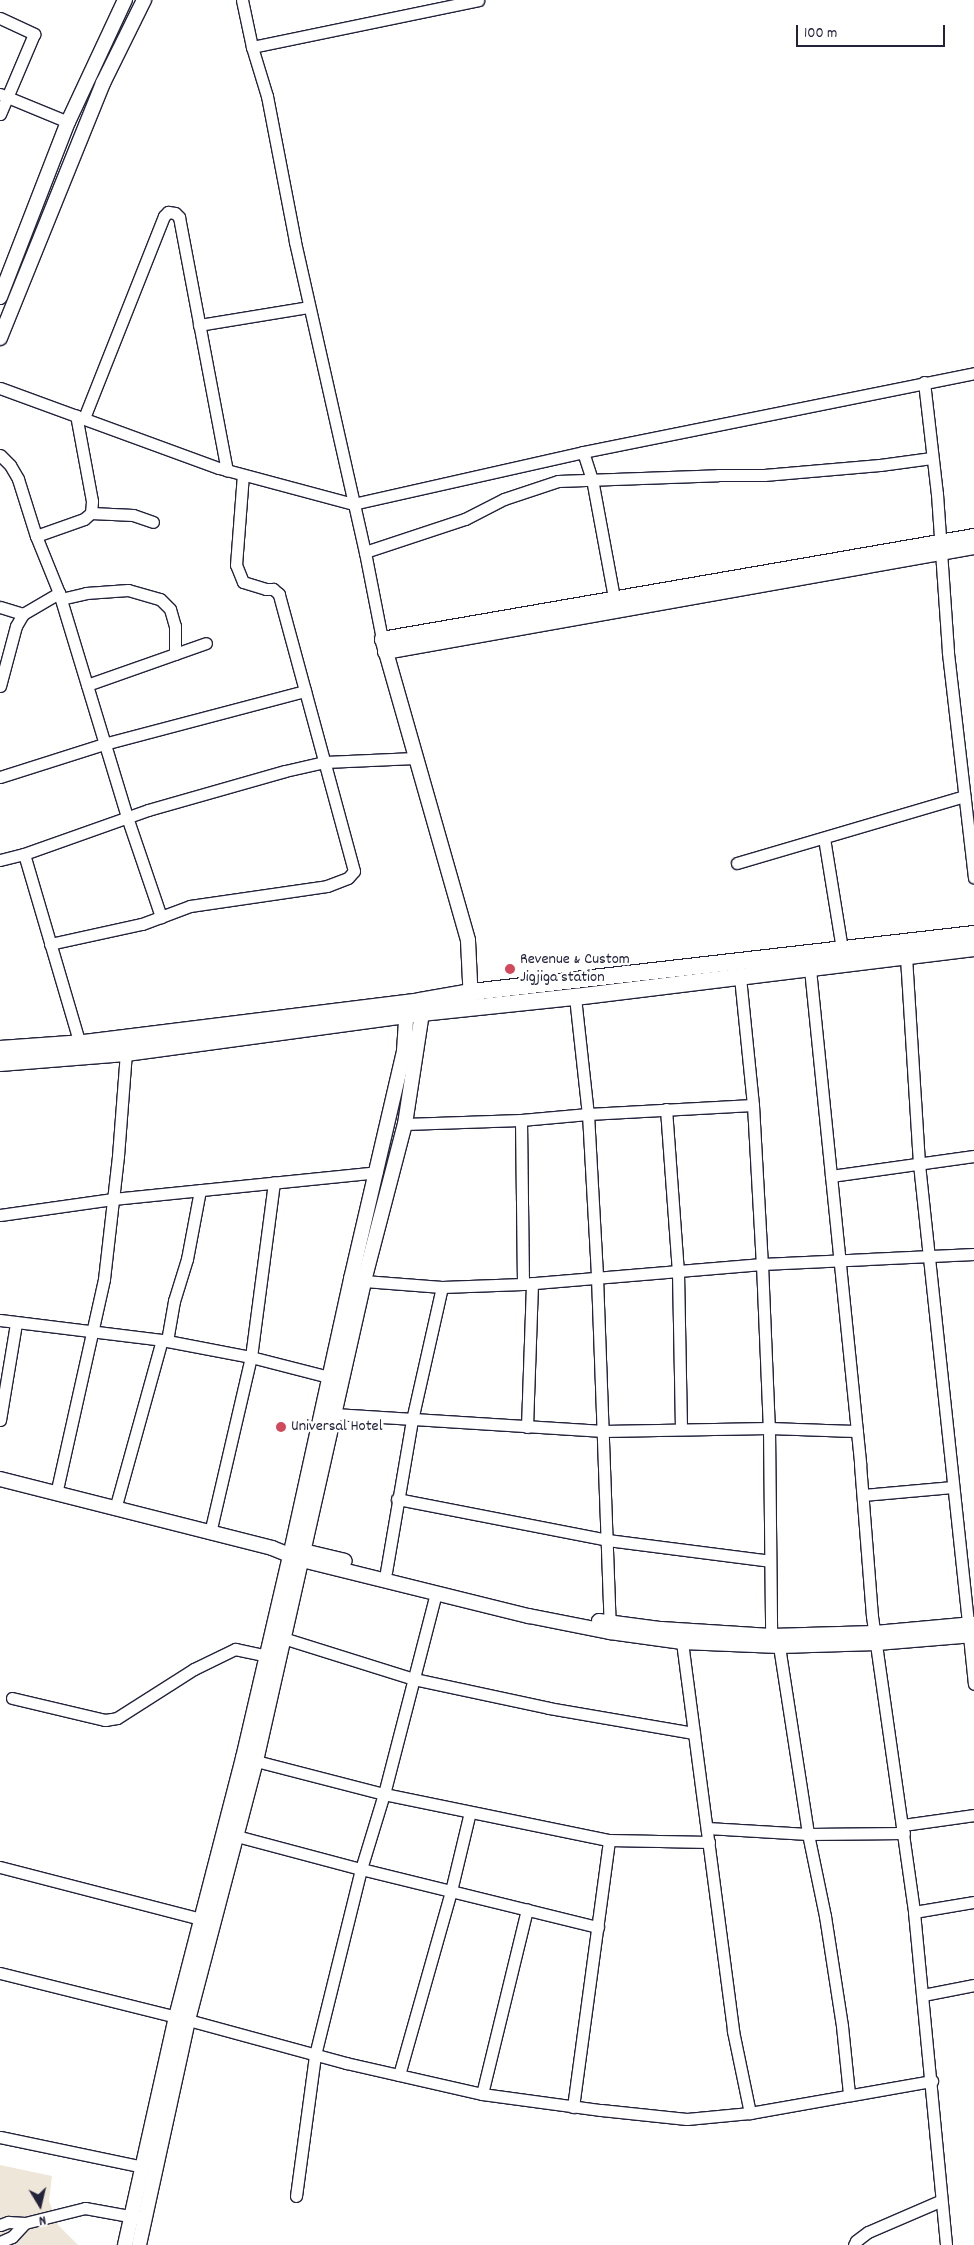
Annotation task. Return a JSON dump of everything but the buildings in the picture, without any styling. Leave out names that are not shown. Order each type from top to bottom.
[{"type":"highway","points":[[0,1063],[126,1052],[471,1000],[842,949],[974,934]]},
{"type":"highway","points":[[471,1000],[575,997],[974,948]]},
{"type":"highway","points":[[0,1049],[80,1044],[414,1008]]},
{"type":"main road","points":[[0,296],[68,122],[125,0]]},
{"type":"main road","points":[[0,338],[103,83],[144,0]]},
{"type":"main road","points":[[384,646],[941,546],[974,536]]},
{"type":"main road","points":[[384,646],[614,598],[941,546],[974,547]]},
{"type":"main road","points":[[384,646],[414,758],[468,940],[471,1000]]},
{"type":"main road","points":[[139,2245],[143,2167],[230,1834],[267,1656],[297,1554],[334,1414],[364,1282],[405,1124],[414,1008]]},
{"type":"main road","points":[[125,2245],[139,2218],[201,1919],[256,1761],[283,1638],[329,1377],[414,1008]]},
{"type":"main road","points":[[0,1479],[297,1554],[386,1572],[529,1608],[682,1642],[876,1638],[971,1630]]},
{"type":"main road","points":[[297,1554],[436,1593],[528,1616],[610,1627],[661,1629],[775,1641]]},
{"type":"street","points":[[242,0],[252,47],[267,96],[309,307],[365,552],[384,646]]},
{"type":"street","points":[[252,47],[478,0]]},
{"type":"street","points":[[0,18],[34,34],[4,96],[0,114]]},
{"type":"street","points":[[4,96],[68,122]]},
{"type":"street","points":[[91,513],[92,501],[80,417],[144,261],[164,216],[168,212],[179,216],[227,470]]},
{"type":"street","points":[[200,325],[309,307]]},
{"type":"street","points":[[0,388],[227,470],[353,504],[584,452],[974,373]]},
{"type":"street","points":[[924,382],[941,546],[948,653],[974,877]]},
{"type":"street","points":[[584,452],[592,479],[614,598]]},
{"type":"street","points":[[0,455],[10,464],[18,479],[36,536],[60,596],[104,744],[161,917]]},
{"type":"street","points":[[365,552],[465,519],[504,499],[558,481],[764,475],[880,465],[932,458]]},
{"type":"street","points":[[50,944],[108,933],[190,906],[327,886],[348,878],[354,870],[279,594],[273,589],[266,589],[243,582],[236,566],[243,474]]},
{"type":"street","points":[[36,536],[84,519],[91,513],[133,515],[153,522]]},
{"type":"street","points":[[0,686],[16,626],[23,614],[60,596],[128,590],[160,599],[170,609],[174,626],[174,654]]},
{"type":"street","points":[[0,607],[23,614]]},
{"type":"street","points":[[86,685],[206,643]]},
{"type":"street","points":[[0,777],[104,744],[305,691]]},
{"type":"street","points":[[0,860],[24,854],[127,817],[285,770],[324,762],[414,758]]},
{"type":"street","points":[[737,863],[964,796]]},
{"type":"street","points":[[824,838],[842,949]]},
{"type":"street","points":[[24,854],[80,1044]]},
{"type":"street","points":[[906,957],[919,1164],[953,1487],[971,1630],[974,1684]]},
{"type":"street","points":[[810,969],[876,1638],[914,1912],[932,2081],[940,2201],[946,2245]]},
{"type":"street","points":[[740,977],[753,1105],[762,1264],[769,1428],[770,1561],[775,1641],[808,1834],[825,1916],[849,2094]]},
{"type":"street","points":[[575,997],[588,1114],[598,1276],[610,1627]]},
{"type":"street","points":[[56,1494],[104,1279],[126,1052]]},
{"type":"street","points":[[405,1124],[522,1120],[588,1114],[753,1105]]},
{"type":"street","points":[[666,1109],[678,1272],[681,1428]]},
{"type":"street","points":[[522,1120],[527,1284],[527,1426]]},
{"type":"street","points":[[831,1176],[974,1156]]},
{"type":"street","points":[[0,1215],[113,1199],[377,1172]]},
{"type":"street","points":[[210,1533],[251,1357],[274,1183]]},
{"type":"street","points":[[115,1509],[187,1260],[200,1190]]},
{"type":"street","points":[[364,1282],[442,1287],[527,1284],[598,1276],[678,1272],[762,1264],[840,1262],[974,1254]]},
{"type":"street","points":[[386,1572],[412,1420],[442,1287]]},
{"type":"street","points":[[0,1320],[164,1340],[251,1357],[329,1377]]},
{"type":"street","points":[[0,1420],[16,1322]]},
{"type":"street","points":[[334,1414],[603,1431],[681,1428],[769,1428],[857,1431]]},
{"type":"street","points":[[862,1495],[953,1487]]},
{"type":"street","points":[[397,1499],[607,1540],[770,1561]]},
{"type":"street","points":[[296,2196],[315,2055],[361,1869],[384,1794],[436,1593]]},
{"type":"street","points":[[283,1638],[414,1679],[549,1708],[694,1733]]},
{"type":"street","points":[[682,1642],[733,2031],[750,2113]]},
{"type":"street","points":[[12,1698],[104,1720],[117,1718],[194,1669],[236,1649],[267,1656]]},
{"type":"street","points":[[256,1761],[384,1794],[609,1840],[709,1842]]},
{"type":"street","points":[[399,2076],[451,1891],[470,1812]]},
{"type":"street","points":[[707,1828],[808,1834],[904,1829],[974,1815]]},
{"type":"street","points":[[230,1834],[361,1869],[598,1927]]},
{"type":"street","points":[[573,2107],[609,1840]]},
{"type":"street","points":[[0,1867],[201,1919]]},
{"type":"street","points":[[914,1912],[974,1902]]},
{"type":"street","points":[[482,2094],[527,1909]]},
{"type":"street","points":[[0,1973],[182,2018],[399,2076],[482,2094],[573,2107],[687,2119],[750,2113],[849,2094],[932,2081]]},
{"type":"street","points":[[922,1996],[974,1984]]},
{"type":"street","points":[[0,2137],[143,2167]]},
{"type":"street","points":[[854,2245],[856,2240],[868,2232],[940,2201]]},
{"type":"street","points":[[0,2225],[8,2222],[25,2223],[85,2208],[139,2218]]},
{"type":"street","points":[[0,2242],[12,2237],[25,2223]]},
{"type":"shaded area","points":[[0,2165],[52,2176],[49,2201],[58,2225],[78,2245],[0,2245]]},
{"type":"place","name":"Revenue & Custom Jigjiga station","points":[[510,969]]},
{"type":"place","name":"Universal Hotel","points":[[281,1427]]}]
